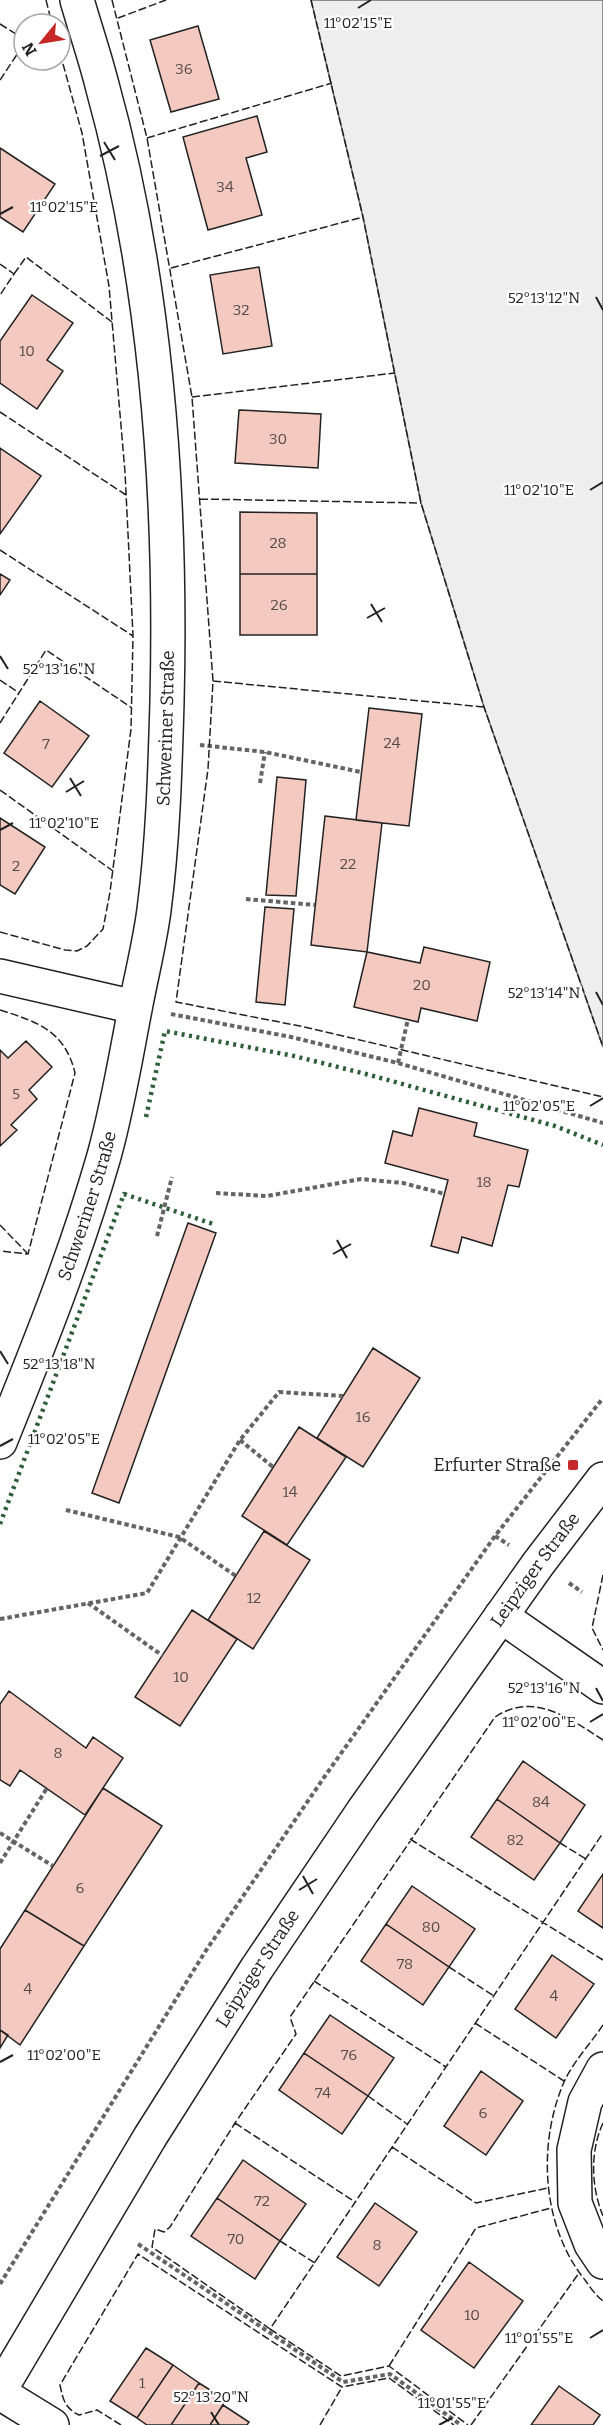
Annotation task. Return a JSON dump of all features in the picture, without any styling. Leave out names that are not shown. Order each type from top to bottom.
[{"type":"street","name":"Schweriner Straße","points":[[0,1442],[72,1256],[104,1155],[125,1068],[154,911],[164,801],[169,639],[166,504],[152,348],[131,212],[103,88],[77,0]]},
{"type":"street","points":[[0,976],[135,1007]]},
{"type":"street","name":"Leipziger Straße","points":[[0,2391],[119,2187],[257,1968],[363,1811],[501,1616],[603,1479]]},
{"type":"street","points":[[501,1616],[603,1687]]},
{"type":"street","points":[[603,2069],[585,2102],[574,2150],[575,2203],[591,2244],[603,2262]]},
{"type":"street","points":[[0,2391],[52,2425]]},
{"type":"path","points":[[166,741],[265,752],[361,772]]},
{"type":"path","points":[[260,783],[265,752]]},
{"type":"path","points":[[246,899],[315,905]]},
{"type":"path","points":[[135,1007],[291,1037],[398,1063],[603,1123]]},
{"type":"path","points":[[398,1063],[408,1019]]},
{"type":"path","points":[[157,1236],[172,1177]]},
{"type":"path","points":[[216,1193],[267,1196],[361,1179],[403,1183],[445,1194]]},
{"type":"path","points":[[0,1619],[147,1593],[240,1440],[279,1392],[343,1396]]},
{"type":"path","points":[[0,2284],[205,1952],[325,1776],[495,1536],[603,1398]]},
{"type":"path","points":[[240,1440],[273,1467]]},
{"type":"path","points":[[66,1510],[179,1537],[236,1576]]},
{"type":"path","points":[[88,1604],[163,1656]]},
{"type":"path","points":[[0,1863],[47,1788]]},
{"type":"path","points":[[0,1833],[53,1866]]},
{"type":"path","points":[[138,2244],[343,2382],[390,2374],[461,2425]]},
{"type":"shaded area","points":[[311,0],[603,0],[603,1047],[484,707],[421,503],[363,217]]},
{"type":"building","points":[[198,26],[219,99],[171,112],[150,40]]},
{"type":"building","points":[[257,116],[267,152],[246,158],[262,215],[208,230],[183,137]]},
{"type":"building","points":[[0,148],[55,184],[23,232],[0,217]]},
{"type":"building","points":[[259,267],[272,346],[223,354],[210,275]]},
{"type":"building","points":[[32,295],[73,323],[47,360],[63,371],[37,409],[0,383],[0,341]]},
{"type":"building","points":[[239,410],[321,414],[318,468],[235,463]]},
{"type":"building","points":[[0,448],[41,476],[0,534]]},
{"type":"building","points":[[240,512],[317,513],[317,574],[240,574]]},
{"type":"building","points":[[0,574],[10,580],[0,595]]},
{"type":"building","points":[[240,574],[317,574],[317,635],[240,635]]},
{"type":"building","points":[[40,701],[89,736],[52,787],[4,753]]},
{"type":"building","points":[[369,708],[422,714],[409,826],[356,820]]},
{"type":"building","points":[[277,777],[306,780],[296,896],[266,895]]},
{"type":"building","points":[[325,816],[382,823],[367,952],[311,945]]},
{"type":"building","points":[[0,818],[45,847],[15,894],[0,885]]},
{"type":"building","points":[[265,907],[294,909],[285,1005],[256,1002]]},
{"type":"building","points":[[424,947],[490,962],[477,1021],[421,1008],[418,1022],[354,1007],[367,952],[420,963]]},
{"type":"building","points":[[26,1041],[52,1067],[29,1090],[37,1099],[11,1125],[17,1130],[0,1146],[0,1050],[8,1058]]},
{"type":"building","points":[[419,1108],[477,1123],[474,1136],[528,1150],[519,1187],[508,1185],[492,1246],[462,1237],[458,1253],[431,1246],[448,1180],[385,1163],[393,1131],[412,1136]]},
{"type":"building","points":[[188,1223],[216,1233],[119,1503],[92,1493]]},
{"type":"building","points":[[373,1348],[420,1378],[363,1467],[317,1438]]},
{"type":"building","points":[[299,1427],[346,1457],[287,1545],[242,1516]]},
{"type":"building","points":[[264,1531],[310,1560],[253,1649],[208,1620]]},
{"type":"building","points":[[192,1610],[237,1639],[180,1726],[135,1697]]},
{"type":"building","points":[[9,1691],[86,1748],[93,1737],[123,1758],[85,1815],[20,1770],[10,1786],[0,1780],[0,1704]]},
{"type":"building","points":[[523,1761],[585,1805],[560,1843],[497,1799]]},
{"type":"building","points":[[103,1788],[162,1826],[84,1946],[25,1910]]},
{"type":"building","points":[[497,1799],[560,1843],[534,1880],[471,1837]]},
{"type":"building","points":[[603,1874],[603,1928],[578,1911]]},
{"type":"building","points":[[412,1886],[475,1929],[449,1967],[386,1924]]},
{"type":"building","points":[[25,1910],[84,1946],[20,2045],[0,2030],[0,1949]]},
{"type":"building","points":[[386,1924],[449,1967],[423,2005],[361,1961]]},
{"type":"building","points":[[552,1955],[594,1984],[556,2038],[515,2009]]},
{"type":"building","points":[[330,2015],[394,2058],[368,2096],[304,2053]]},
{"type":"building","points":[[0,2030],[8,2035],[0,2048]]},
{"type":"building","points":[[304,2053],[368,2096],[342,2134],[279,2090]]},
{"type":"building","points":[[481,2071],[523,2101],[486,2155],[444,2126]]},
{"type":"building","points":[[243,2160],[306,2204],[280,2241],[217,2198]]},
{"type":"building","points":[[217,2198],[280,2241],[255,2279],[191,2236]]},
{"type":"building","points":[[375,2203],[417,2232],[379,2286],[337,2257]]},
{"type":"building","points":[[469,2262],[523,2301],[474,2368],[421,2330]]},
{"type":"building","points":[[146,2348],[173,2365],[137,2418],[110,2401]]},
{"type":"building","points":[[173,2365],[199,2383],[171,2425],[147,2425],[137,2418]]},
{"type":"building","points":[[199,2383],[226,2400],[210,2425],[171,2425]]},
{"type":"building","points":[[559,2386],[600,2415],[593,2425],[531,2425]]},
{"type":"building","points":[[223,2405],[249,2422],[247,2425],[210,2425]]},
{"type":"hedge","points":[[146,1117],[165,1031],[294,1056],[366,1074],[555,1126],[603,1145]]},
{"type":"hedge","points":[[0,1524],[124,1194],[213,1224]]},
{"type":"fence","points":[[46,0],[49,12]]},
{"type":"fence","points":[[112,0],[147,138],[192,397],[213,681],[208,769],[176,1002],[300,1026],[603,1097]]},
{"type":"fence","points":[[118,18],[166,0]]},
{"type":"fence","points":[[311,0],[363,217],[421,503],[484,707],[603,1047]]},
{"type":"fence","points":[[0,24],[12,32]]},
{"type":"fence","points":[[0,80],[12,62]]},
{"type":"fence","points":[[0,932],[65,950],[77,951],[87,946],[103,929],[110,892],[131,729],[133,636],[125,472],[109,286],[82,133],[65,72]]},
{"type":"fence","points":[[147,138],[332,83]]},
{"type":"fence","points":[[171,268],[363,217]]},
{"type":"fence","points":[[14,274],[26,257],[112,322]]},
{"type":"fence","points":[[0,264],[14,274],[0,295]]},
{"type":"fence","points":[[192,397],[395,373]]},
{"type":"fence","points":[[0,412],[126,495]]},
{"type":"fence","points":[[200,499],[421,503]]},
{"type":"fence","points":[[0,550],[133,636]]},
{"type":"fence","points":[[0,723],[46,650],[132,708]]},
{"type":"fence","points":[[0,680],[19,693]]},
{"type":"fence","points":[[213,681],[484,707]]},
{"type":"fence","points":[[0,790],[113,871]]},
{"type":"fence","points":[[0,1010],[48,1030],[64,1047],[75,1073],[28,1254],[0,1251]]},
{"type":"fence","points":[[0,1225],[27,1253]]},
{"type":"fence","points":[[603,1575],[592,1628],[603,1650]]},
{"type":"fence","points":[[603,1740],[565,1717],[538,1707],[509,1710],[495,1717],[290,2017],[296,2034],[235,2123],[170,2227],[164,2232],[155,2229],[152,2247],[270,2329],[603,1833]]},
{"type":"fence","points":[[410,1839],[603,1960]]},
{"type":"fence","points":[[560,1843],[586,1859]]},
{"type":"fence","points":[[449,1967],[494,1996]]},
{"type":"fence","points":[[314,1981],[446,2067]]},
{"type":"fence","points":[[475,2023],[564,2081]]},
{"type":"fence","points":[[603,2025],[564,2082],[555,2106],[547,2158],[552,2211],[560,2236],[571,2259],[603,2301]]},
{"type":"fence","points":[[368,2096],[407,2124]]},
{"type":"fence","points":[[235,2123],[355,2202]]},
{"type":"fence","points":[[603,2123],[594,2157],[594,2181],[603,2216]]},
{"type":"fence","points":[[392,2147],[476,2203],[548,2188]]},
{"type":"fence","points":[[389,2366],[476,2228],[551,2208]]},
{"type":"fence","points":[[280,2241],[315,2263]]},
{"type":"fence","points":[[121,2425],[97,2410],[79,2415],[74,2412],[65,2403],[60,2385],[138,2254],[342,2387],[389,2378],[454,2425]]},
{"type":"fence","points":[[471,2425],[579,2273]]},
{"type":"fence","points":[[270,2329],[341,2376],[389,2366],[468,2425]]},
{"type":"fence","points":[[320,2425],[342,2387]]},
{"type":"place","name":"Erfurter Straße","points":[[573,1465]]}]
